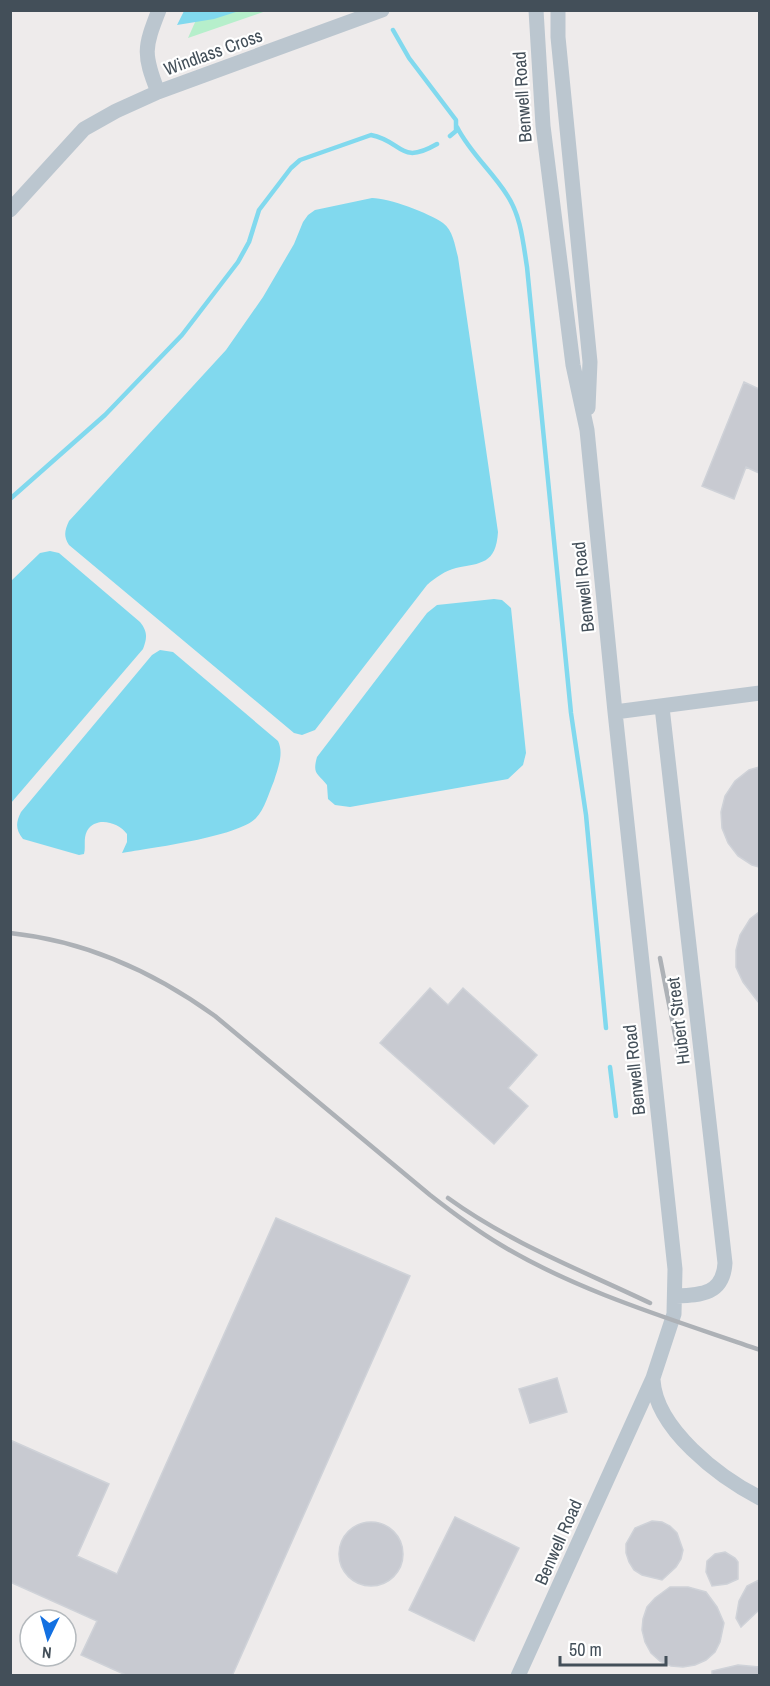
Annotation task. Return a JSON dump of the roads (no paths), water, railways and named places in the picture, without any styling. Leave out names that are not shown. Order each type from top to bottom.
[{"type":"street","points":[[158,92],[146,54],[147,40],[159,10]]},
{"type":"street","name":"Windlass Cross","points":[[10,210],[84,129],[116,111],[158,92],[382,10]]},
{"type":"street","name":"Benwell Road","points":[[536,10],[543,126],[558,255],[573,364],[588,430]]},
{"type":"street","name":"Benwell Road","points":[[518,1676],[653,1378],[672,1324],[676,1296],[588,430],[590,362],[558,37],[558,10]]},
{"type":"street","points":[[615,712],[759,693]]},
{"type":"street","name":"Hubert Street","points":[[662,707],[725,1263],[722,1281],[715,1287],[703,1294],[676,1296]]},
{"type":"street","points":[[653,1378],[653,1389],[661,1410],[682,1437],[722,1475],[759,1498]]},
{"type":"water","points":[[184,10],[239,11],[214,19],[177,25]]},
{"type":"water","points":[[372,198],[398,203],[428,215],[443,223],[453,238],[458,257],[498,532],[497,543],[486,560],[448,571],[427,585],[315,730],[302,735],[294,733],[69,545],[65,533],[69,521],[226,350],[263,297],[308,215],[315,210]]},
{"type":"water","points":[[50,551],[59,553],[140,622],[146,632],[146,638],[143,649],[11,803],[11,581],[40,553]]},
{"type":"water","points":[[502,600],[511,608],[526,753],[523,765],[508,779],[350,807],[335,805],[328,799],[327,785],[316,771],[317,757],[427,613],[437,605]]},
{"type":"water","points":[[160,650],[173,652],[278,741],[279,766],[259,814],[246,825],[231,831],[172,845],[122,853],[127,842],[127,834],[118,826],[107,822],[96,823],[87,831],[84,854],[79,855],[23,839],[17,826],[21,812],[152,655]]},
{"type":"waterway","points":[[393,30],[409,58],[456,120],[456,131],[450,136]]},
{"type":"waterway","points":[[457,127],[512,203],[523,239],[571,713],[586,815],[606,1028]]},
{"type":"waterway","points":[[10,499],[105,415],[182,335],[238,262],[249,242],[259,210],[291,168],[300,160],[371,135],[402,150],[415,153],[437,144]]},
{"type":"waterway","points":[[610,1067],[616,1116]]},
{"type":"railway","points":[[10,933],[66,943],[92,951],[143,973],[192,1000],[215,1016],[439,1202],[501,1245],[531,1262],[628,1304],[760,1350]]},
{"type":"railway","points":[[660,958],[680,1060]]},
{"type":"railway","points":[[448,1198],[521,1242],[650,1303]]}]
